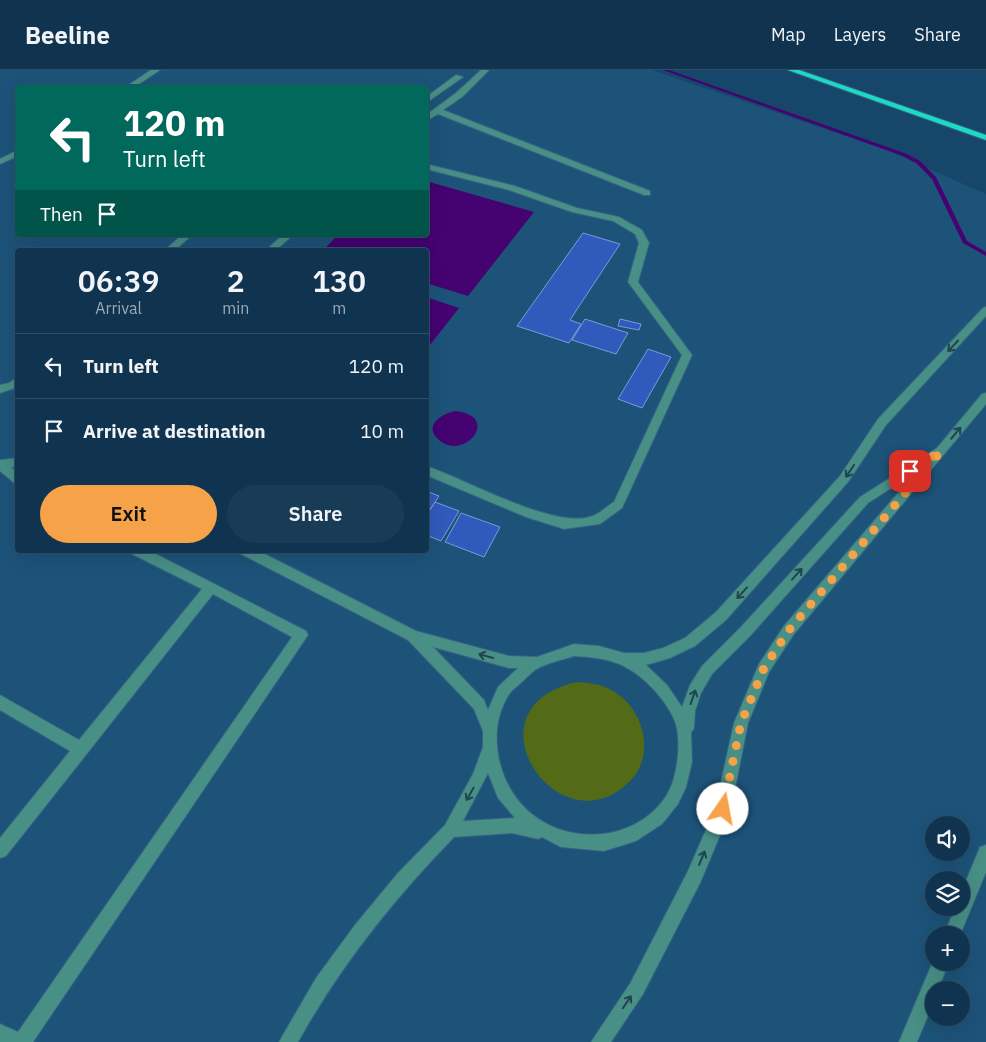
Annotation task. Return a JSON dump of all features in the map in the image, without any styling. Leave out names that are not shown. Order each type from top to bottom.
[{"type":"main road","points":[[792,70],[986,138]]},
{"type":"street","points":[[132,85],[156,70]]},
{"type":"street","points":[[429,117],[459,95],[485,70]]},
{"type":"street","points":[[429,99],[459,77]]},
{"type":"street","points":[[438,111],[647,193]]},
{"type":"street","points":[[0,162],[15,154]]},
{"type":"street","points":[[429,167],[512,188],[574,210],[616,219],[639,232],[644,243],[633,282],[687,355],[618,505],[596,521],[564,524],[530,514],[429,471]]},
{"type":"street","points":[[172,248],[185,237]]},
{"type":"street","points":[[273,248],[286,237]]},
{"type":"street","points":[[546,832],[521,815],[502,793],[492,772],[488,749],[488,727],[494,707],[504,688],[517,673],[534,662],[553,654],[574,650],[595,651],[616,656],[644,659],[665,654],[690,642],[721,616],[844,479],[882,422],[986,310]]},
{"type":"street","points":[[0,389],[15,384]]},
{"type":"street","points":[[600,1042],[637,988],[694,877],[723,809],[741,723],[764,668],[789,630],[986,397]]},
{"type":"street","points":[[445,835],[512,825],[546,832],[575,842],[605,843],[633,835],[657,820],[674,798],[684,772],[688,711],[695,690],[707,670],[746,631],[864,500],[941,451]]},
{"type":"street","points":[[0,464],[15,462]]},
{"type":"street","points":[[0,464],[15,479]]},
{"type":"street","points":[[0,1033],[20,1042],[301,635],[142,553]]},
{"type":"street","points":[[251,553],[413,636],[509,662],[534,662]]},
{"type":"street","points":[[0,850],[211,587]]},
{"type":"street","points":[[413,636],[479,705],[488,727]]},
{"type":"street","points":[[616,656],[637,667],[653,680],[669,698],[681,718],[685,745]]},
{"type":"street","points":[[0,702],[81,749]]},
{"type":"street","points":[[288,1042],[337,961],[377,909],[445,835],[480,778],[488,749]]},
{"type":"street","points":[[956,926],[986,853]]},
{"type":"street","points":[[908,1042],[937,971]]},
{"type":"shaded area","points":[[0,70],[652,70],[889,151],[986,194],[986,1042],[0,1042]]},
{"type":"shaded area","points":[[429,182],[534,212],[468,296],[429,284],[429,248],[325,248],[336,237],[429,237]]},
{"type":"shaded area","points":[[429,298],[459,308],[429,346]]},
{"type":"shaded area","points":[[456,411],[470,415],[476,421],[477,429],[474,436],[458,446],[448,445],[438,439],[433,429],[436,421],[441,417]]},
{"type":"green space","points":[[577,682],[591,683],[613,691],[632,708],[643,732],[643,757],[639,769],[631,780],[604,798],[577,800],[552,788],[534,769],[524,744],[526,719],[543,697]]},
{"type":"building","points":[[583,233],[620,244],[570,320],[581,324],[569,343],[517,326]]},
{"type":"building","points":[[585,319],[628,333],[616,354],[572,340]]},
{"type":"building","points":[[620,319],[641,324],[639,330],[618,326]]},
{"type":"building","points":[[648,349],[671,357],[642,408],[618,399]]},
{"type":"building","points":[[429,492],[439,496],[429,511]]},
{"type":"building","points":[[435,502],[459,511],[441,541],[429,536],[429,511]]},
{"type":"building","points":[[461,513],[500,527],[484,557],[445,542]]},
{"type":"waterway","points":[[665,70],[905,155],[918,162],[934,178],[965,242],[986,254]]},
{"type":"route","points":[[723,809],[741,723],[764,668],[789,630],[941,451],[910,471]]}]
